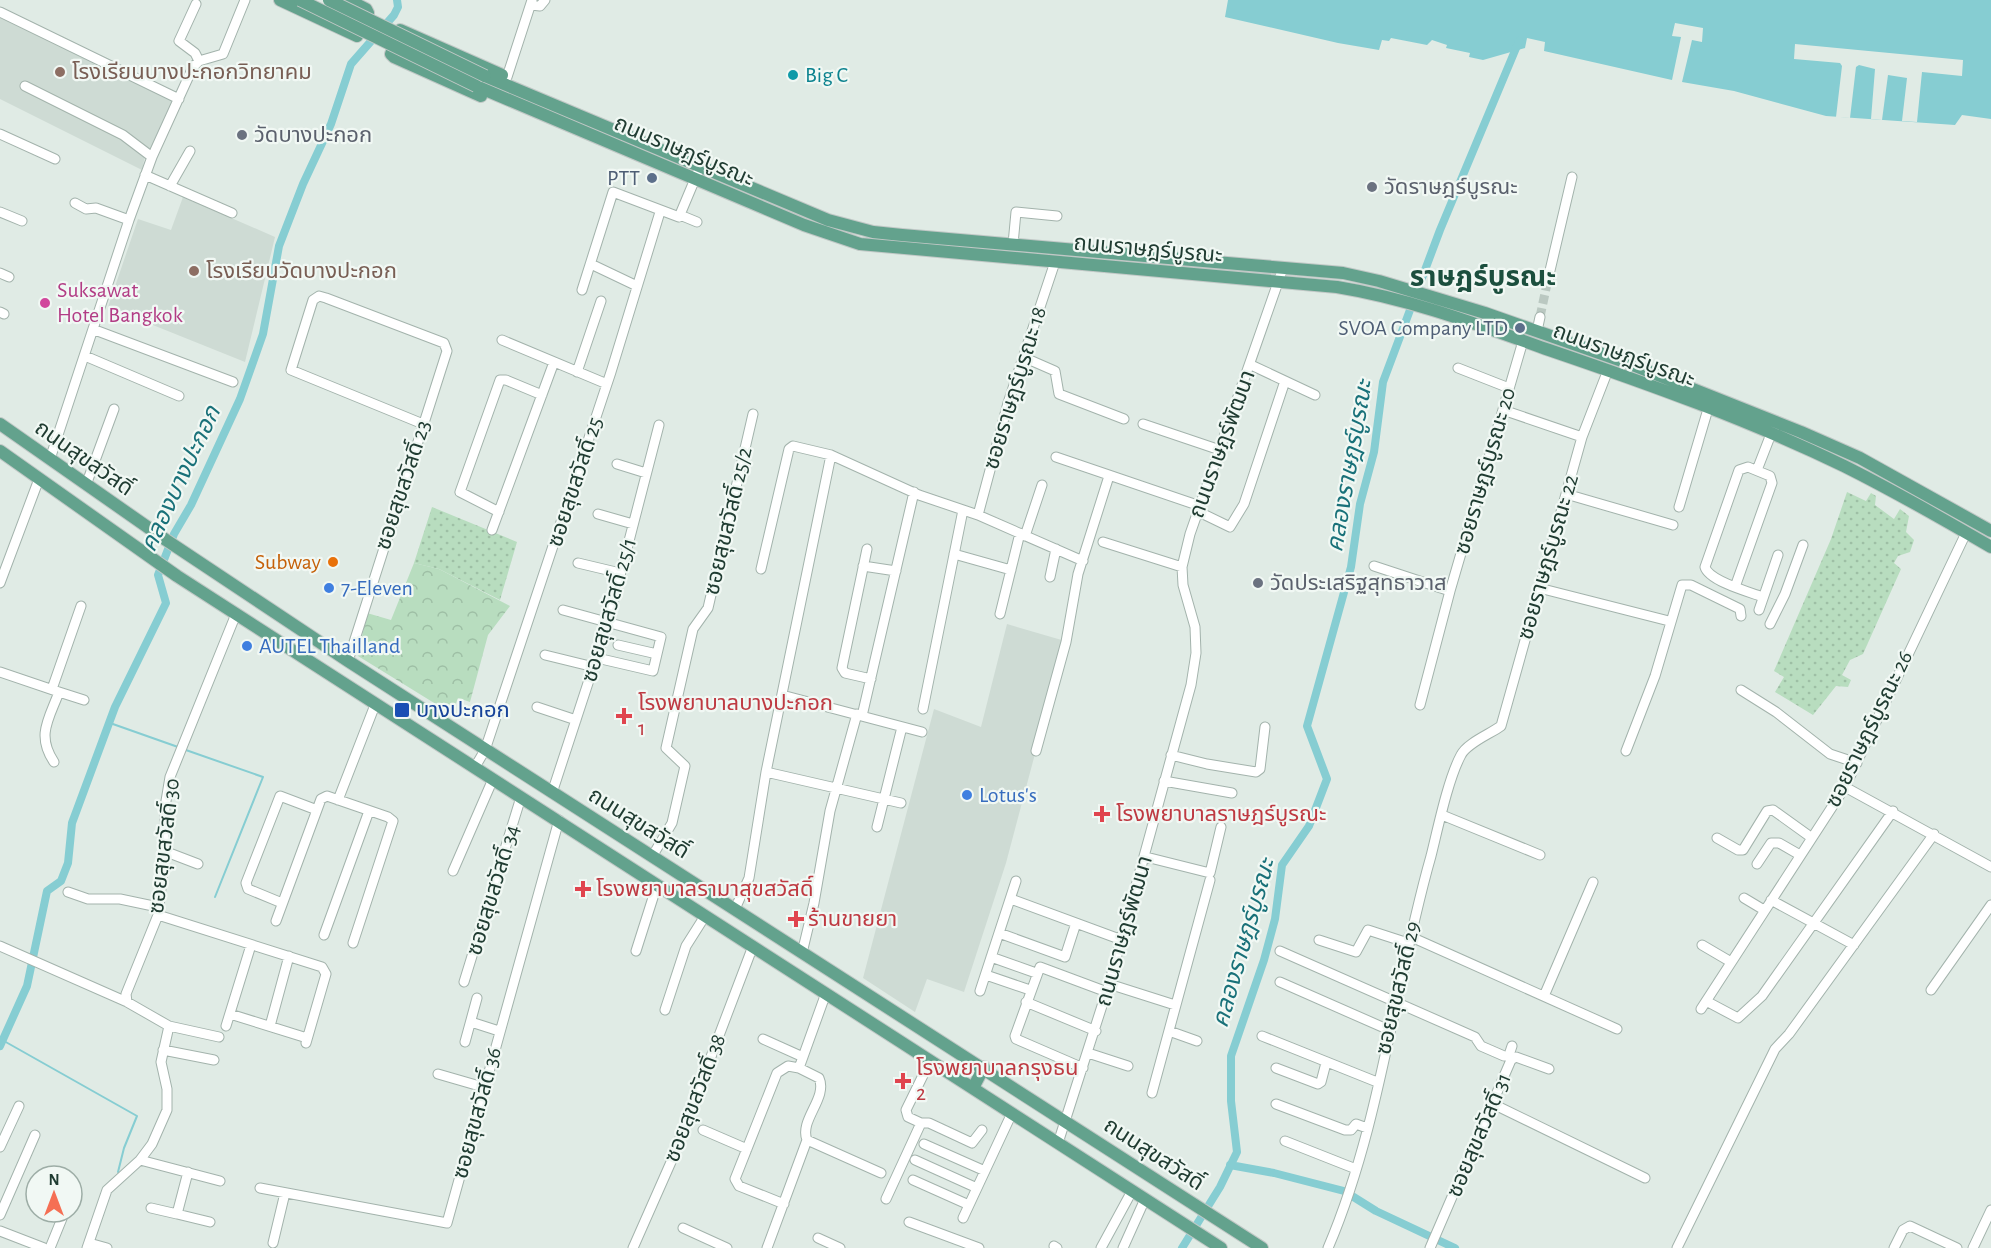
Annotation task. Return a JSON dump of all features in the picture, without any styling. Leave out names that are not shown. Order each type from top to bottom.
[{"type":"main road","points":[[280,0],[357,36],[368,13],[348,0]]},
{"type":"main road","name":"ถนนราษฎร์บูรณะ","points":[[300,0],[476,86],[697,173],[850,227],[902,235],[1342,273],[1378,287],[1537,331],[1653,372],[1830,444],[1991,531]]},
{"type":"main road","name":"ถนนราษฎร์บูรณะ","points":[[329,0],[485,76],[526,93],[804,225],[860,244],[1279,282],[1378,287]]},
{"type":"main road","points":[[526,93],[507,77],[404,29],[400,30],[392,54],[492,101],[549,116]]},
{"type":"main road","name":"ถนนราษฎร์บูรณะ","points":[[1441,304],[1523,341],[1608,370],[1771,434],[1865,477],[1991,547]]},
{"type":"main road","name":"ถนนสุขสวัสดิ์","points":[[0,424],[189,556],[348,661],[552,793],[653,855],[801,953],[984,1067],[1262,1248]]},
{"type":"main road","name":"ถนนสุขสวัสดิ์","points":[[0,451],[157,563],[1217,1245]]},
{"type":"main road","points":[[973,1088],[984,1067]]},
{"type":"street","points":[[50,459],[145,175],[193,67],[199,61],[223,54],[245,0]]},
{"type":"street","points":[[507,77],[532,2],[540,6],[545,0]]},
{"type":"street","points":[[196,4],[179,41],[195,53],[199,61]]},
{"type":"street","points":[[0,12],[178,99]]},
{"type":"street","points":[[25,86],[123,135],[153,158]]},
{"type":"street","points":[[0,134],[55,159]]},
{"type":"street","points":[[170,186],[190,151]]},
{"type":"street","points":[[680,216],[697,173]]},
{"type":"street","points":[[145,175],[232,213]]},
{"type":"street","points":[[1548,279],[1572,177]]},
{"type":"street","points":[[582,290],[613,192],[660,212],[697,222]]},
{"type":"street","points":[[75,203],[86,209],[96,208],[129,220]]},
{"type":"street","points":[[0,212],[22,221]]},
{"type":"street","name":"ซอยสุขสวัสดิ์ 25","points":[[475,767],[485,750],[607,384],[660,212]]},
{"type":"street","points":[[1013,244],[1016,212],[1057,216]]},
{"type":"street","name":"ซอยราษฎร์บูรณะ 18","points":[[978,515],[1023,357],[1055,262]]},
{"type":"street","points":[[595,266],[637,286]]},
{"type":"street","name":"ถนนราษฎร์พัฒนา","points":[[1058,1143],[1096,1031],[1146,857],[1164,781],[1187,702],[1196,653],[1195,627],[1183,585],[1182,567],[1199,509],[1283,268]]},
{"type":"street","name":"ซอยสุขสวัสดิ์ 23","points":[[348,661],[447,351],[444,344],[319,296],[313,300],[290,366],[294,373],[423,424]]},
{"type":"street","points":[[577,372],[601,301]]},
{"type":"street","points":[[1537,331],[1540,317]]},
{"type":"street","points":[[95,330],[233,382]]},
{"type":"street","points":[[502,340],[607,384]]},
{"type":"street","name":"ซอยราษฎร์บูรณะ 20","points":[[1420,705],[1450,591],[1523,341]]},
{"type":"street","points":[[85,356],[179,396]]},
{"type":"street","points":[[1023,357],[1055,371],[1059,394],[1124,419]]},
{"type":"street","points":[[492,530],[554,362]]},
{"type":"street","points":[[1251,365],[1315,395]]},
{"type":"street","points":[[1458,368],[1509,388]]},
{"type":"street","name":"ซอยราษฎร์บูรณะ 22","points":[[1484,738],[1501,726],[1582,436],[1608,370]]},
{"type":"street","points":[[499,512],[460,492],[496,391],[502,380],[542,395]]},
{"type":"street","points":[[1056,458],[1199,509],[1230,527],[1244,504],[1285,381]]},
{"type":"street","points":[[86,485],[114,409]]},
{"type":"street","points":[[1678,507],[1708,409]]},
{"type":"street","points":[[1503,410],[1582,436]]},
{"type":"street","name":"ซอยสุขสวัสดิ์ 25/2","points":[[653,855],[672,822],[684,762],[669,754],[666,748],[693,629],[708,608],[753,414]]},
{"type":"street","points":[[1143,424],[1220,450]]},
{"type":"street","name":"ซอยสุขสวัสดิ์ 25/1","points":[[552,793],[608,622],[659,425]]},
{"type":"street","points":[[1757,470],[1771,434]]},
{"type":"street","points":[[761,569],[789,449],[799,446],[831,455],[914,492],[978,515],[1083,561]]},
{"type":"street","points":[[735,909],[749,878],[766,772],[831,455]]},
{"type":"street","points":[[617,464],[646,473]]},
{"type":"street","points":[[1735,587],[1772,483],[1770,476],[1748,467],[1740,470],[1705,567],[1708,574],[1735,587],[1763,597]]},
{"type":"street","points":[[1036,751],[1066,642],[1078,574],[1109,476]]},
{"type":"street","points":[[0,583],[39,479]]},
{"type":"street","points":[[1000,614],[1011,570],[1042,485]]},
{"type":"street","points":[[801,953],[836,789],[870,679],[914,492]]},
{"type":"street","points":[[1566,494],[1673,525]]},
{"type":"street","points":[[923,709],[963,510]]},
{"type":"street","points":[[598,514],[633,524]]},
{"type":"street","name":"ซอยราษฎร์บูรณะ 26","points":[[1812,925],[1762,996],[1741,1017],[1735,1018],[1704,1005],[1845,787],[1890,687],[1966,533]]},
{"type":"street","points":[[1103,542],[1182,567]]},
{"type":"street","points":[[1770,624],[1803,545]]},
{"type":"street","points":[[867,549],[842,668],[845,673],[870,679]]},
{"type":"street","points":[[1050,577],[1056,549]]},
{"type":"street","points":[[954,554],[1011,570]]},
{"type":"street","points":[[1759,610],[1778,555]]},
{"type":"street","points":[[578,562],[620,573]]},
{"type":"street","points":[[863,566],[896,571]]},
{"type":"street","points":[[1374,566],[1450,591]]},
{"type":"street","points":[[1626,751],[1655,676],[1669,621],[1684,584],[1740,609],[1741,616]]},
{"type":"street","points":[[1539,588],[1669,621]]},
{"type":"street","points":[[54,762],[45,748],[43,736],[81,606]]},
{"type":"street","points":[[545,655],[651,672],[654,670],[661,639],[659,636],[563,610]]},
{"type":"street","name":"ซอยสุขสวัสดิ์ 30","points":[[127,1002],[128,986],[158,911],[164,851],[165,807],[180,749],[236,614]]},
{"type":"street","points":[[618,645],[657,654]]},
{"type":"street","points":[[0,672],[84,700]]},
{"type":"street","points":[[1741,690],[1776,712],[1830,754],[1857,763]]},
{"type":"street","points":[[782,695],[922,732]]},
{"type":"street","points":[[338,800],[375,705]]},
{"type":"street","points":[[537,707],[576,720]]},
{"type":"street","points":[[877,827],[902,727]]},
{"type":"street","points":[[1171,755],[1256,772],[1260,769],[1264,727]]},
{"type":"street","name":"ซอยสุขสวัสดิ์ 29","points":[[1328,1248],[1346,1203],[1367,1128],[1408,939],[1442,815],[1461,754],[1484,738]]},
{"type":"street","points":[[766,772],[901,802]]},
{"type":"street","points":[[453,871],[493,779]]},
{"type":"street","points":[[1164,781],[1232,793]]},
{"type":"street","points":[[1845,787],[1893,811],[1991,867]]},
{"type":"street","points":[[282,903],[246,886],[280,796],[317,810]]},
{"type":"street","points":[[276,921],[321,799],[327,796],[388,817],[393,821],[353,943]]},
{"type":"street","name":"ซอยสุขสวัสดิ์ 34","points":[[465,982],[521,797]]},
{"type":"street","points":[[1717,838],[1738,850],[1743,850],[1767,811],[1773,810],[1812,838]]},
{"type":"street","points":[[324,935],[369,811]]},
{"type":"street","points":[[1812,925],[1893,811]]},
{"type":"street","points":[[1442,815],[1540,855]]},
{"type":"street","name":"ซอยสุขสวัสดิ์ 36","points":[[260,1188],[447,1223],[559,820]]},
{"type":"street","points":[[1146,857],[1210,873],[1221,827]]},
{"type":"street","points":[[1677,1248],[1775,1049],[1934,834]]},
{"type":"street","points":[[1756,864],[1771,843],[1779,843],[1800,855]]},
{"type":"street","points":[[164,851],[198,864]]},
{"type":"street","points":[[1152,1093],[1210,880]]},
{"type":"street","points":[[980,991],[1016,881]]},
{"type":"street","points":[[1544,996],[1593,882]]},
{"type":"street","points":[[636,951],[657,885]]},
{"type":"street","points":[[69,892],[88,899],[120,899],[158,911],[250,945],[322,967],[326,974],[306,1041],[270,1026],[230,1014]]},
{"type":"street","points":[[1744,898],[1764,910]]},
{"type":"street","points":[[1011,899],[1122,940]]},
{"type":"street","points":[[1771,900],[1812,925],[1854,945]]},
{"type":"street","points":[[1931,990],[1991,905]]},
{"type":"street","points":[[665,1010],[686,946],[705,916]]},
{"type":"street","points":[[1059,973],[1076,923]]},
{"type":"street","points":[[1319,940],[1356,952],[1368,930],[1408,939],[1617,1029]]},
{"type":"street","points":[[999,933],[1065,957]]},
{"type":"street","points":[[226,1026],[250,945]]},
{"type":"street","points":[[1702,945],[1731,962]]},
{"type":"street","name":"ซอยสุขสวัสดิ์ 38","points":[[633,1248],[671,1162],[753,946]]},
{"type":"street","points":[[1,950],[127,1002],[169,1026],[219,1037]]},
{"type":"street","points":[[1280,951],[1475,1036],[1481,1046],[1504,1056],[1509,1055],[1512,1046]]},
{"type":"street","points":[[270,1026],[289,956]]},
{"type":"street","points":[[991,957],[1036,973]]},
{"type":"street","points":[[1083,1068],[1016,1039],[1036,973],[1042,967],[1108,988],[1175,1005]]},
{"type":"street","points":[[986,975],[1030,990]]},
{"type":"street","points":[[1280,982],[1389,1030]]},
{"type":"street","points":[[799,1068],[826,993]]},
{"type":"street","points":[[465,1042],[477,998]]},
{"type":"street","points":[[1026,1002],[1096,1031]]},
{"type":"street","points":[[471,1022],[499,1031]]},
{"type":"street","points":[[107,1248],[88,1245],[107,1191],[140,1160],[152,1144],[167,1110],[167,1089],[162,1073],[163,1050],[169,1026]]},
{"type":"street","points":[[1169,1031],[1197,1041]]},
{"type":"street","points":[[1262,1036],[1377,1082]]},
{"type":"street","points":[[763,1040],[803,1057]]},
{"type":"street","points":[[163,1050],[214,1060]]},
{"type":"street","points":[[1088,1053],[1128,1066]]},
{"type":"street","name":"ซอยสุขสวัสดิ์ 31","points":[[1430,1247],[1514,1057],[1549,1069]]},
{"type":"street","points":[[930,1061],[906,1110],[908,1117],[921,1123],[929,1123],[972,1143],[982,1130]]},
{"type":"street","points":[[1276,1068],[1318,1084],[1321,1082],[1326,1063]]},
{"type":"street","points":[[766,1248],[784,1204],[807,1140],[804,1132],[821,1081],[799,1068],[788,1066],[777,1073],[736,1183],[784,1204]]},
{"type":"street","points":[[438,1074],[483,1087]]},
{"type":"street","points":[[1276,1104],[1345,1130],[1352,1130],[1356,1124],[1367,1128]]},
{"type":"street","points":[[1494,1104],[1645,1178]]},
{"type":"street","points":[[0,1147],[19,1106]]},
{"type":"street","points":[[963,1218],[1012,1113]]},
{"type":"street","points":[[886,1199],[921,1123]]},
{"type":"street","points":[[703,1130],[747,1149]]},
{"type":"street","points":[[0,1215],[35,1136]]},
{"type":"street","points":[[807,1140],[880,1173]]},
{"type":"street","points":[[1285,1141],[1356,1169]]},
{"type":"street","points":[[924,1144],[985,1171]]},
{"type":"street","points":[[140,1160],[220,1181]]},
{"type":"street","points":[[915,1160],[977,1188]]},
{"type":"street","points":[[177,1214],[188,1172]]},
{"type":"street","points":[[913,1180],[969,1205]]},
{"type":"street","points":[[1101,1248],[1132,1191]]},
{"type":"street","points":[[273,1243],[285,1193]]},
{"type":"street","points":[[1123,1248],[1145,1199]]},
{"type":"street","points":[[151,1208],[210,1222]]},
{"type":"street","points":[[1973,1248],[1991,1209]]},
{"type":"street","points":[[909,1222],[979,1248]]},
{"type":"street","points":[[50,1248],[60,1224]]},
{"type":"street","points":[[1893,1248],[1903,1230],[1910,1226],[1958,1248]]},
{"type":"street","points":[[683,1228],[727,1248]]},
{"type":"street","points":[[0,1231],[44,1248]]},
{"type":"street","points":[[818,1238],[840,1248]]},
{"type":"shaded area","name":"โรงเรียนบางปะกอกวิทยาคม","points":[[0,15],[175,99],[153,149],[145,156],[142,170],[0,99]]},
{"type":"shaded area","name":"โรงเรียนวัดบางปะกอก","points":[[183,197],[275,237],[245,362],[108,307],[138,219],[171,230]]},
{"type":"shaded area","name":"Lotus's","points":[[1007,624],[1065,641],[1006,863],[964,992],[927,979],[915,1012],[863,978],[934,709],[981,727]]},
{"type":"green space","points":[[1847,492],[1866,501],[1871,493],[1876,496],[1875,505],[1894,519],[1900,509],[1909,516],[1906,532],[1914,540],[1910,552],[1898,556],[1894,563],[1901,569],[1863,654],[1850,660],[1842,675],[1851,680],[1848,687],[1836,686],[1813,715],[1775,692],[1784,677],[1774,671],[1831,539]]},
{"type":"green space","points":[[432,507],[517,542],[500,600],[439,569],[414,563]]},
{"type":"green space","points":[[414,563],[439,569],[510,606],[488,635],[470,702],[458,698],[452,714],[358,656],[367,613],[391,620]]},
{"type":"water","points":[[1228,0],[1991,0],[1991,119],[1962,115],[1955,125],[1826,116],[1734,91],[1682,82],[1692,40],[1702,42],[1703,28],[1675,23],[1672,36],[1681,37],[1672,80],[1544,51],[1545,42],[1527,38],[1525,48],[1483,60],[1469,57],[1470,53],[1446,48],[1447,45],[1432,40],[1427,45],[1391,38],[1389,41],[1382,40],[1379,50],[1338,43],[1225,17]]},
{"type":"pier","points":[[1795,44],[1963,60],[1962,76],[1922,72],[1917,122],[1902,121],[1907,78],[1888,75],[1882,120],[1871,119],[1875,69],[1859,65],[1856,67],[1850,118],[1836,117],[1842,66],[1840,63],[1794,59]]},
{"type":"waterway","name":"คลองบางปะกอก","points":[[0,1046],[27,986],[47,891],[61,881],[68,863],[72,823],[115,707],[166,603],[158,575],[174,534],[191,505],[240,399],[263,334],[279,246],[303,184],[331,124],[351,64],[394,15],[398,7],[397,0]]},
{"type":"waterway","name":"คลองราษฎร์บูรณะ","points":[[1182,1248],[1220,1187],[1237,1152],[1231,1101],[1231,1056],[1264,960],[1275,919],[1282,865],[1309,826],[1327,779],[1307,726],[1351,567],[1360,504],[1374,452],[1383,382],[1440,230],[1519,41]]},
{"type":"waterway","points":[[110,723],[178,747]]},
{"type":"waterway","points":[[183,749],[263,777],[215,897]]},
{"type":"waterway","points":[[4,1041],[137,1116],[124,1148],[118,1172]]},
{"type":"waterway","points":[[1230,1165],[1274,1173],[1344,1191],[1376,1211],[1455,1248]]},
{"type":"tunnel","points":[[1540,317],[1548,279]]},
{"type":"place","name":"โรงเรียนบางปะกอกวิทยาคม","points":[[60,72]]},
{"type":"place","name":"Big C","points":[[793,75]]},
{"type":"place","name":"วัดบางปะกอก","points":[[242,135]]},
{"type":"place","name":"PTT","points":[[652,178]]},
{"type":"place","name":"วัดราษฎร์บูรณะ","points":[[1372,187]]},
{"type":"place","name":"โรงเรียนวัดบางปะกอก","points":[[194,271]]},
{"type":"place","name":"Suksawat Hotel Bangkok","points":[[45,303]]},
{"type":"place","name":"SVOA Company LTD","points":[[1520,328]]},
{"type":"place","name":"Subway","points":[[333,562]]},
{"type":"place","name":"วัดประเสริฐสุทธาวาส","points":[[1258,583]]},
{"type":"place","name":"7-Eleven","points":[[329,588]]},
{"type":"place","name":"AUTEL Thailland","points":[[247,646]]},
{"type":"place","name":"บางปะกอก","points":[[402,710]]},
{"type":"place","name":"โรงพยาบาลบางปะกอก 1","points":[[624,716]]},
{"type":"place","name":"Lotus's","points":[[967,795]]},
{"type":"place","name":"โรงพยาบาลราษฎร์บูรณะ","points":[[1102,814]]},
{"type":"place","name":"โรงพยาบาลรามาสุขสวัสดิ์","points":[[583,889]]},
{"type":"place","name":"ร้านขายยา","points":[[796,919]]},
{"type":"place","name":"โรงพยาบาลกรุงธน 2","points":[[903,1081]]},
{"type":"district","name":"ราษฎร์บูรณะ","points":[[1483,278]]}]
